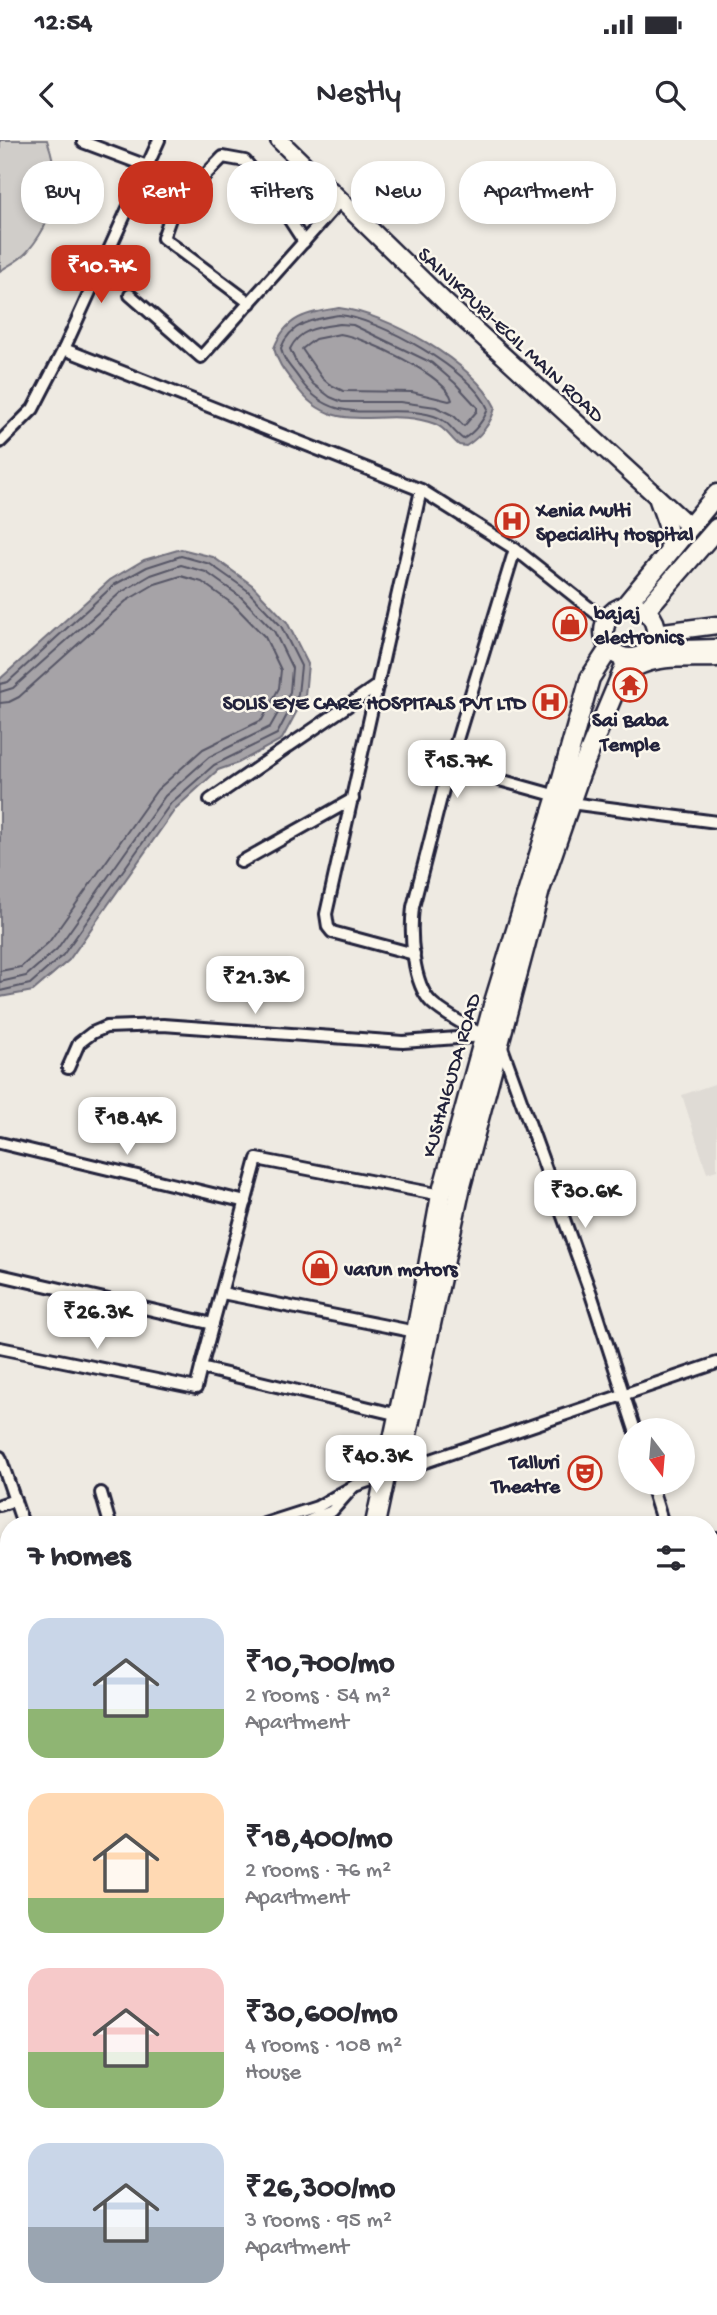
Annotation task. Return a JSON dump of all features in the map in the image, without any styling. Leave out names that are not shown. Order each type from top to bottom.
[{"type":"main road","points":[[624,607],[645,611],[655,624],[656,633],[649,650],[643,655],[628,659],[609,649],[604,636],[606,621],[610,615],[624,607],[717,494]]},
{"type":"main road","points":[[645,611],[717,528]]},
{"type":"main road","name":"KUSHAIGUDA ROAD","points":[[389,1516],[399,1415],[441,1195],[492,1039],[564,799],[590,678],[609,649]]},
{"type":"main road","points":[[618,683],[625,672],[644,662],[717,657]]},
{"type":"main road","name":"KUSHAIGUDA ROAD","points":[[564,799],[628,659]]},
{"type":"main road","name":"KUSHAIGUDA ROAD","points":[[378,1516],[393,1473],[461,1186],[492,1039]]},
{"type":"street","points":[[149,161],[159,140]]},
{"type":"street","name":"SAINIKPURI-ECIL MAIN ROAD","points":[[279,140],[301,161]]},
{"type":"street","points":[[83,142],[134,161]]},
{"type":"street","points":[[245,161],[223,157],[174,207],[163,238],[250,303]]},
{"type":"street","name":"SAINIKPURI-ECIL MAIN ROAD","points":[[337,196],[446,303],[690,527]]},
{"type":"street","points":[[130,295],[201,357],[341,200]]},
{"type":"street","points":[[0,442],[33,409],[64,349],[121,224]]},
{"type":"street","points":[[292,224],[304,242]]},
{"type":"street","points":[[64,349],[421,490],[515,549],[606,621]]},
{"type":"street","points":[[414,954],[332,932],[328,927],[326,914],[421,490]]},
{"type":"street","points":[[657,497],[668,528],[669,552]]},
{"type":"street","points":[[515,549],[449,766],[413,907],[411,928],[414,954],[424,993],[433,1004],[492,1039],[592,1294],[631,1418]]},
{"type":"street","points":[[656,633],[717,625]]},
{"type":"street","points":[[649,650],[717,648]]},
{"type":"street","points":[[210,800],[379,685]]},
{"type":"street","points":[[449,766],[564,799],[717,822]]},
{"type":"street","points":[[241,862],[353,799]]},
{"type":"street","points":[[68,1068],[79,1043],[106,1027],[163,1025],[402,1042],[492,1039]]},
{"type":"street","points":[[0,1143],[246,1202]]},
{"type":"street","points":[[0,1348],[196,1388],[257,1160],[441,1195]]},
{"type":"street","points":[[0,1275],[213,1324]]},
{"type":"street","points":[[222,1293],[416,1332]]},
{"type":"street","points":[[289,1516],[317,1507],[354,1486],[717,1363]]},
{"type":"street","points":[[201,1368],[399,1415]]},
{"type":"street","points":[[0,1457],[20,1516]]},
{"type":"street","points":[[320,1516],[332,1511],[354,1486]]},
{"type":"street","points":[[102,1493],[108,1516]]},
{"type":"street","points":[[654,1495],[661,1516]]},
{"type":"street","points":[[0,1505],[15,1500]]},
{"type":"shaded area","points":[[0,140],[47,140],[53,161],[21,161],[21,224],[45,224],[24,255],[0,271]]},
{"type":"shaded area","points":[[717,1083],[717,1170],[707,1173],[682,1095]]},
{"type":"water","points":[[339,308],[380,319],[404,330],[427,343],[469,374],[495,407],[491,419],[476,439],[466,446],[459,445],[435,424],[397,417],[343,417],[326,412],[310,402],[282,368],[274,348],[279,337],[292,322],[308,314]]},
{"type":"water","points":[[181,549],[213,557],[252,585],[287,622],[308,664],[305,696],[282,739],[238,763],[218,770],[176,808],[69,960],[33,991],[0,997],[0,679],[110,580],[144,560]]},
{"type":"place","name":"Xenia Multi Speciality Hospital","points":[[512,521]]},
{"type":"place","name":"bajaj electronics","points":[[570,624]]},
{"type":"place","name":"Sai Baba Temple","points":[[630,685]]},
{"type":"place","name":"SOLIS EYE CARE HOSPITALS PVT LTD","points":[[550,702]]},
{"type":"place","name":"varun motors","points":[[320,1268]]},
{"type":"place","name":"Talluri Theatre","points":[[585,1473]]}]
